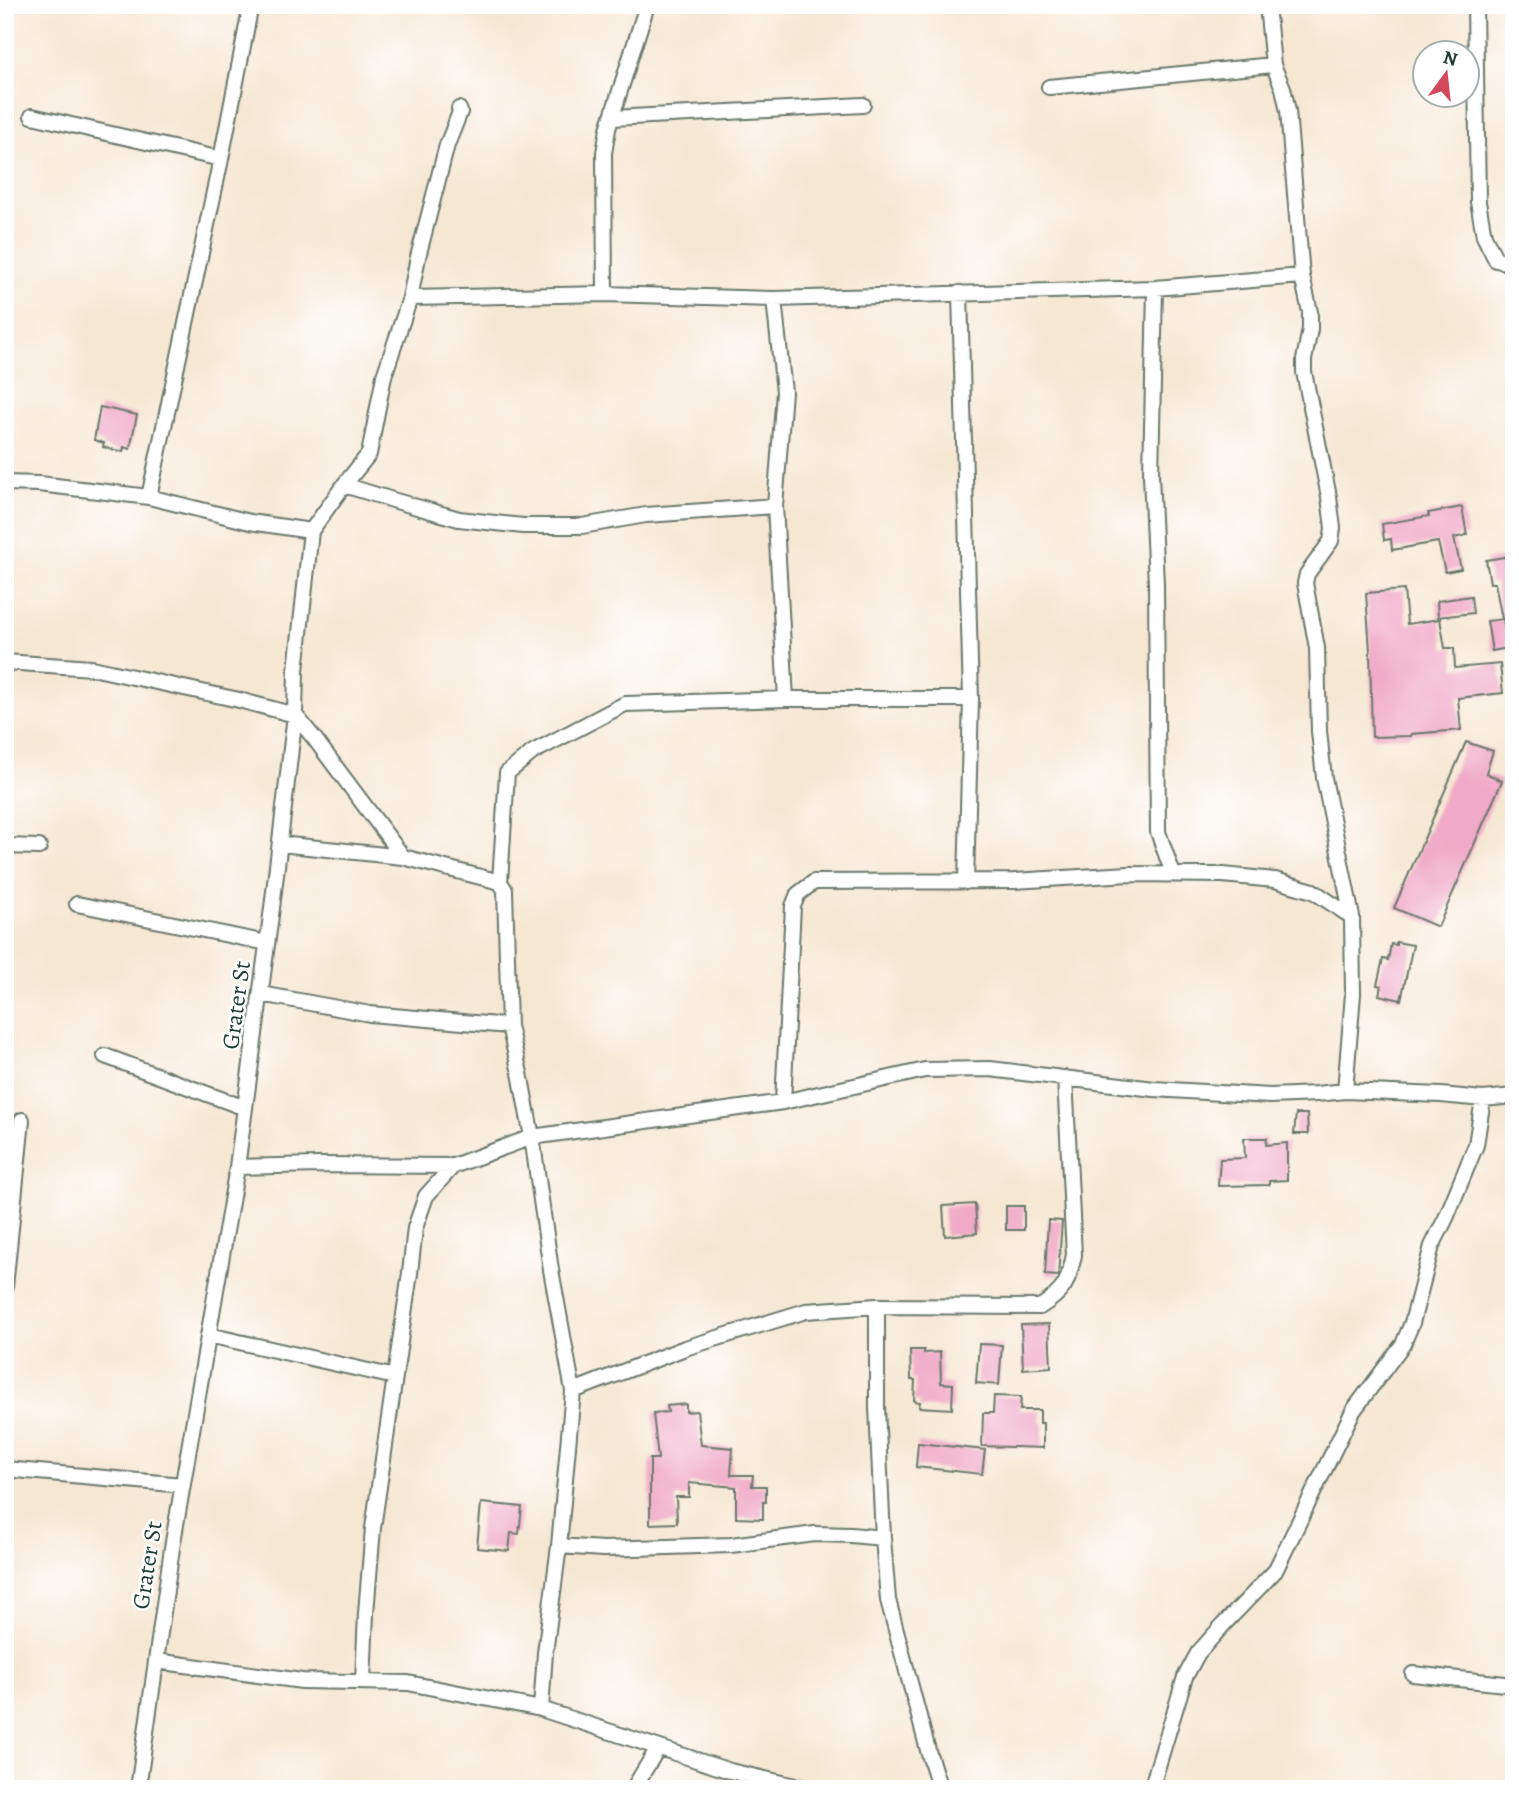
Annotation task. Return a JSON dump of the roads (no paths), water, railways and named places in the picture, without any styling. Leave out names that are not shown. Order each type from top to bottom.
[{"type":"street","points":[[149,496],[251,5]]},
{"type":"street","points":[[605,294],[604,153],[608,129],[647,5]]},
{"type":"street","points":[[1267,5],[1273,65],[1283,88],[1288,111],[1302,276],[1310,312],[1304,372],[1334,528],[1331,541],[1307,574],[1305,583],[1317,648],[1319,731],[1324,778],[1352,917],[1353,994],[1345,1091]]},
{"type":"street","points":[[1475,5],[1478,202],[1484,236],[1496,260],[1514,264]]},
{"type":"street","points":[[1049,87],[1273,65]]},
{"type":"street","points":[[612,118],[863,105]]},
{"type":"street","points":[[5,483],[149,496],[250,522],[311,531],[369,454],[384,376],[410,298],[443,158],[459,109]]},
{"type":"street","points":[[32,116],[220,159]]},
{"type":"street","points":[[410,298],[605,294],[774,299],[1155,288],[1302,276]]},
{"type":"street","points":[[1155,288],[1152,475],[1156,584],[1158,832],[1173,874]]},
{"type":"street","points":[[960,293],[971,699],[966,882]]},
{"type":"street","points":[[774,299],[784,392],[775,506],[786,699]]},
{"type":"street","points":[[344,485],[459,519],[523,526],[582,526],[646,516],[775,506]]},
{"type":"street","name":"Grater St","points":[[138,1789],[183,1485],[237,1167],[261,994],[295,715],[296,670],[311,531]]},
{"type":"street","points":[[5,662],[92,668],[295,715],[403,857]]},
{"type":"street","points":[[541,1709],[573,1391],[551,1270],[533,1137],[509,1026],[505,890],[500,882],[507,773],[533,752],[625,704],[786,699],[971,699]]},
{"type":"street","points":[[280,844],[403,857],[500,882]]},
{"type":"street","points":[[5,846],[38,847]]},
{"type":"street","points":[[783,1102],[793,906],[799,894],[814,882],[966,882],[1129,874],[1223,875],[1275,880],[1313,891],[1352,917]]},
{"type":"street","points":[[77,904],[267,943]]},
{"type":"street","points":[[261,994],[370,1014],[509,1026]]},
{"type":"street","points":[[105,1056],[245,1108]]},
{"type":"street","points":[[237,1167],[453,1166],[533,1137],[783,1102],[925,1070],[990,1069],[1154,1089],[1270,1096],[1345,1091],[1483,1099],[1514,1096]]},
{"type":"street","points":[[573,1391],[685,1348],[806,1311],[877,1306],[1040,1307],[1055,1297],[1069,1279],[1074,1255],[1065,1078]]},
{"type":"street","points":[[1151,1789],[1185,1677],[1198,1653],[1275,1571],[1353,1411],[1403,1344],[1412,1323],[1433,1246],[1476,1145],[1483,1099]]},
{"type":"street","points":[[5,1287],[22,1120]]},
{"type":"street","points":[[363,1682],[373,1528],[415,1228],[426,1196],[453,1166]]},
{"type":"street","points":[[877,1306],[877,1407],[888,1600],[940,1789]]},
{"type":"street","points":[[208,1335],[395,1377]]},
{"type":"street","points":[[5,1469],[183,1485]]},
{"type":"street","points":[[559,1546],[603,1549],[731,1545],[815,1534],[883,1538]]},
{"type":"street","points":[[156,1661],[302,1681],[408,1682],[541,1709],[730,1771],[808,1789]]},
{"type":"street","points":[[1413,1674],[1514,1685]]},
{"type":"street","points":[[633,1789],[658,1748]]}]
